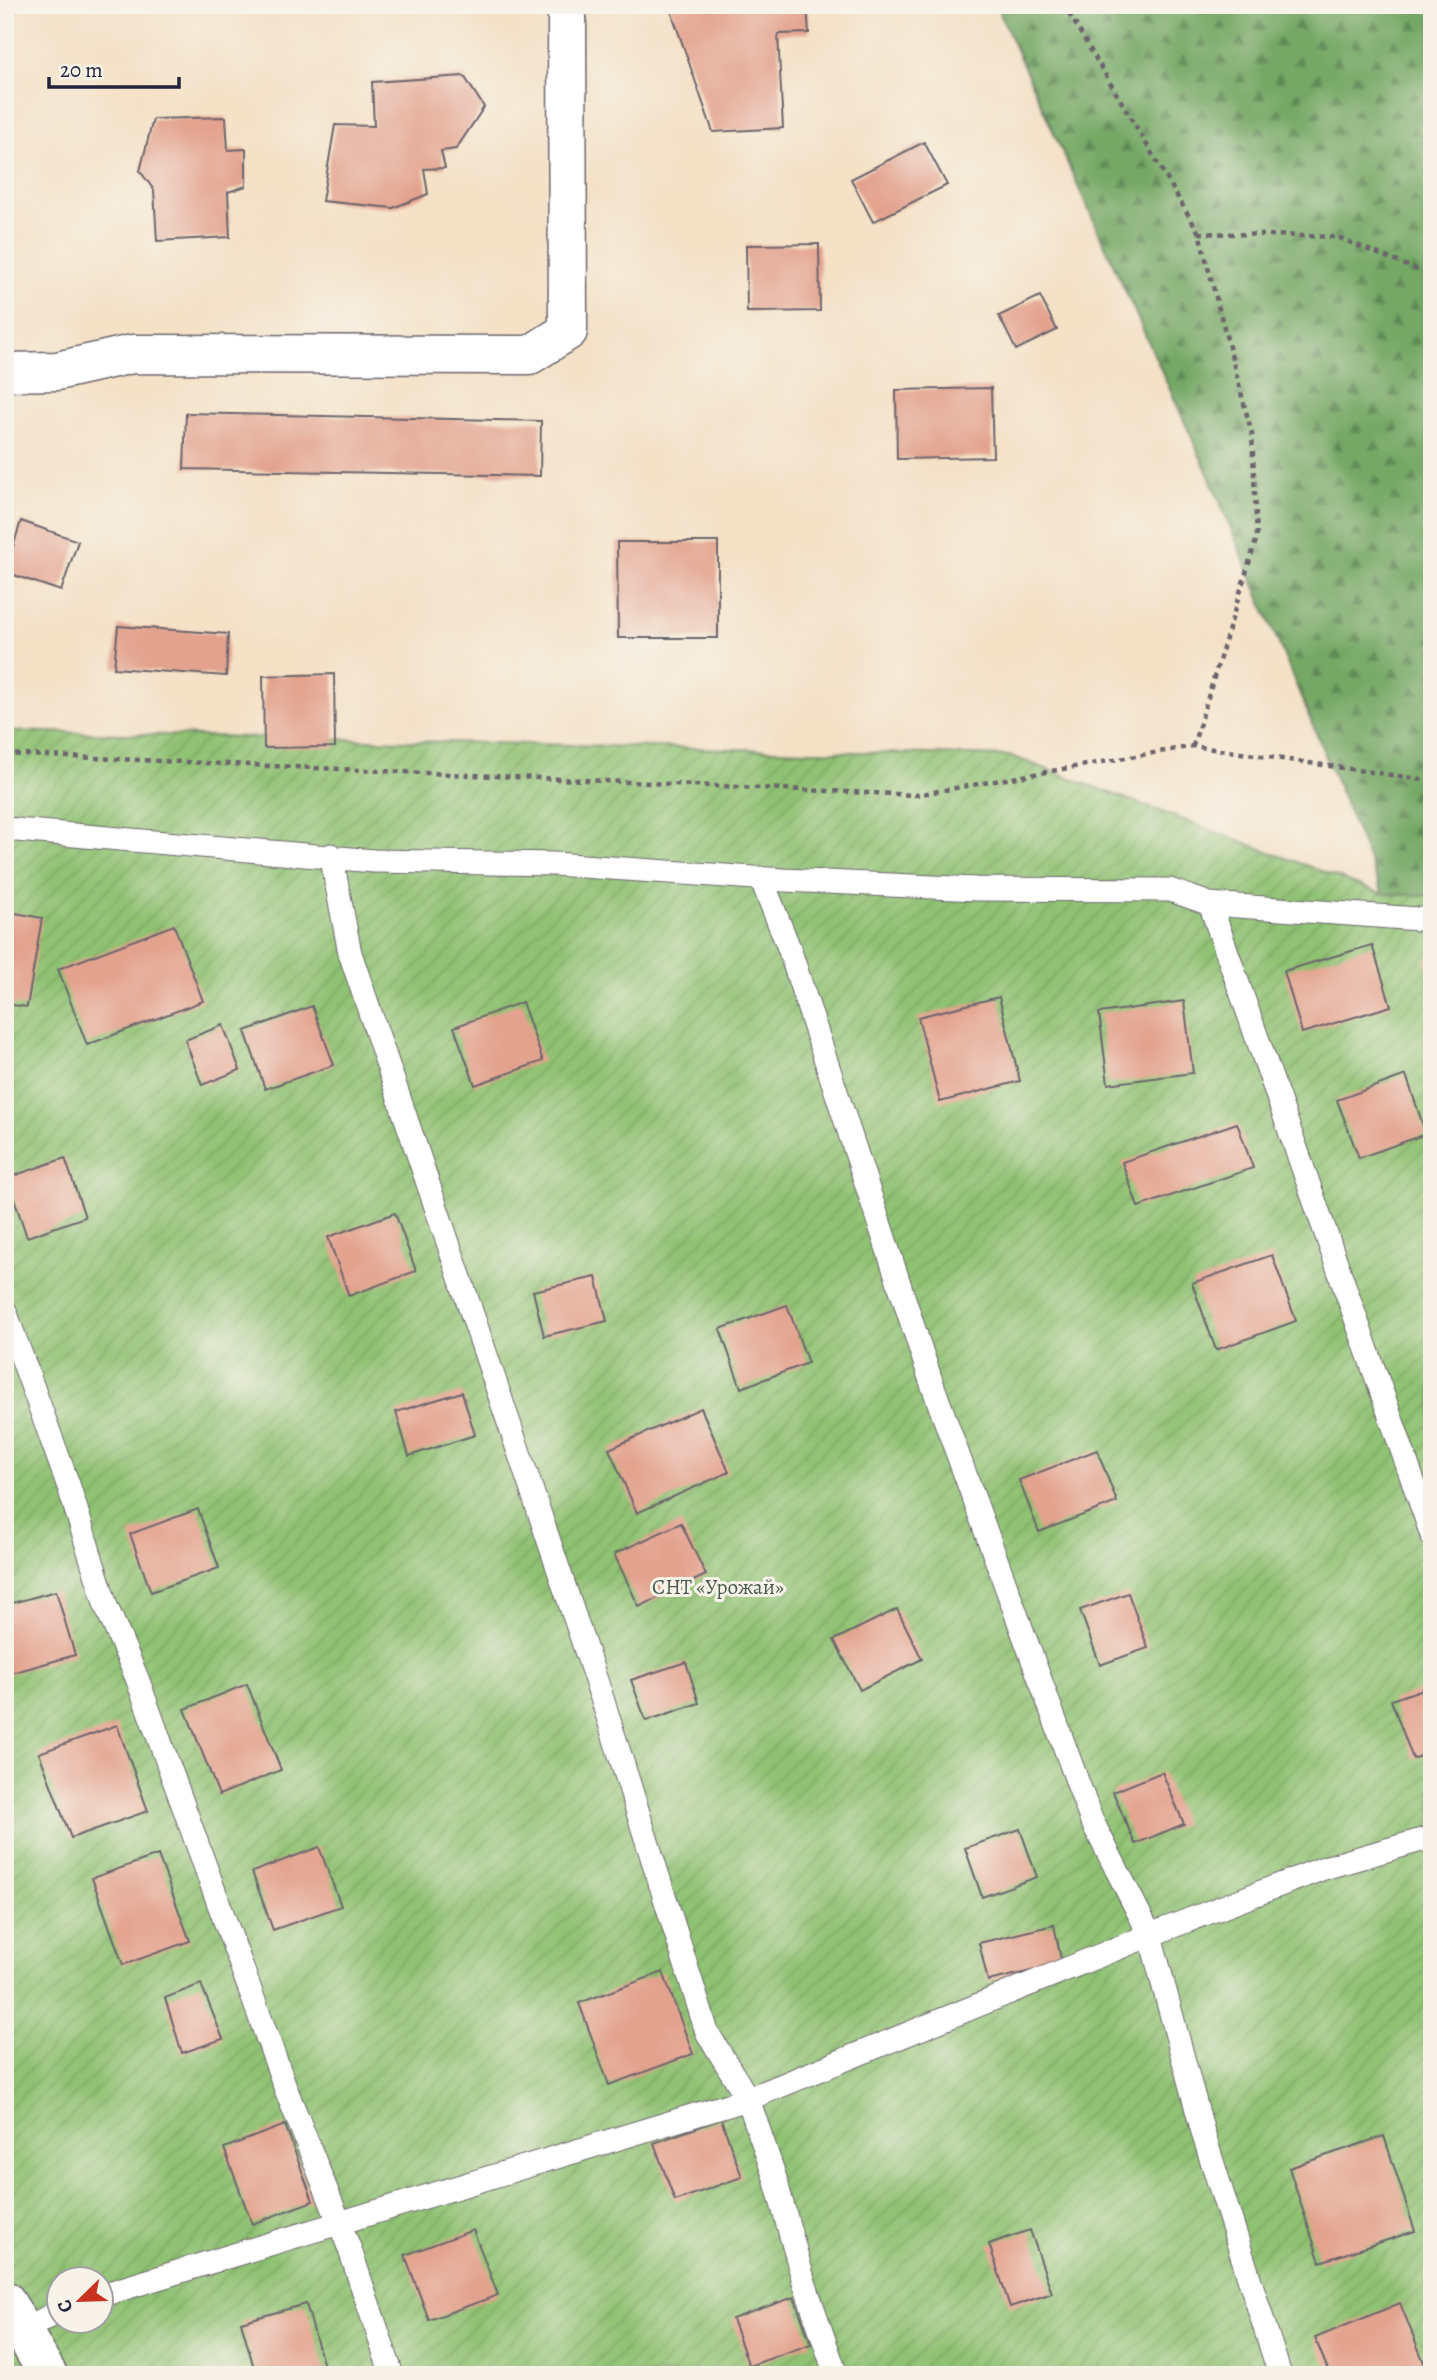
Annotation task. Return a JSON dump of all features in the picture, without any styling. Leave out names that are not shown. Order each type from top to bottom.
[{"type":"street","points":[[5,372],[57,371],[132,354],[530,355],[568,331],[567,5]]},
{"type":"street","points":[[14,2315],[48,2375]]},
{"type":"lane","points":[[5,829],[331,855],[374,861],[554,864],[976,889],[1170,890],[1210,904],[1432,920]]},
{"type":"lane","points":[[331,855],[350,953],[601,1695],[707,2032],[748,2099],[775,2175],[804,2282],[836,2375]]},
{"type":"lane","points":[[761,878],[789,948],[931,1381],[1091,1819],[1150,1935],[1204,2136],[1280,2375]]},
{"type":"lane","points":[[1210,904],[1432,1535]]},
{"type":"lane","points":[[5,1311],[69,1487],[106,1606],[137,1678],[215,1898],[339,2223],[392,2375]]},
{"type":"lane","points":[[116,2291],[748,2099],[1150,1935],[1325,1868],[1432,1837]]},
{"type":"lane","points":[[14,2315],[46,2312]]},
{"type":"path","points":[[1064,5],[1199,233],[1252,434],[1257,537],[1193,746]]},
{"type":"path","points":[[1199,233],[1337,237],[1432,276]]},
{"type":"path","points":[[5,754],[916,795],[1193,746],[1432,781]]},
{"type":"green space","points":[[996,5],[1432,5],[1432,896],[1383,894],[1210,478]]},
{"type":"green space","name":"СНТ «Урожай»","points":[[5,731],[1011,756],[1383,894],[1432,896],[1432,2375],[19,2375],[5,2351]]},
{"type":"building","points":[[669,5],[807,5],[809,33],[778,34],[783,128],[713,132]]},
{"type":"building","points":[[464,76],[484,107],[456,149],[441,151],[445,168],[424,169],[428,194],[393,208],[322,201],[335,125],[374,126],[372,82]]},
{"type":"building","points":[[226,117],[228,150],[246,149],[246,186],[228,192],[230,237],[157,241],[154,190],[140,171],[153,119]]},
{"type":"building","points":[[924,142],[947,185],[873,222],[851,179]]},
{"type":"building","points":[[819,244],[820,311],[747,312],[746,245]]},
{"type":"building","points":[[1040,296],[1057,330],[1016,350],[999,316]]},
{"type":"building","points":[[991,388],[993,457],[897,459],[896,390]]},
{"type":"building","points":[[186,413],[541,421],[540,476],[184,469]]},
{"type":"building","points":[[21,521],[78,541],[61,591],[5,572]]},
{"type":"building","points":[[617,542],[718,542],[718,638],[618,638]]},
{"type":"building","points":[[118,626],[228,634],[226,676],[114,668]]},
{"type":"building","points":[[334,674],[335,747],[264,748],[263,676]]},
{"type":"building","points":[[5,911],[42,918],[27,1007],[5,1004]]},
{"type":"building","points":[[174,925],[203,1001],[87,1045],[58,969]]},
{"type":"building","points":[[1372,945],[1391,1006],[1302,1033],[1284,971]]},
{"type":"building","points":[[1432,958],[1432,984],[1431,984],[1425,959]]},
{"type":"building","points":[[999,997],[1020,1081],[940,1102],[918,1017]]},
{"type":"building","points":[[1184,1001],[1193,1073],[1108,1084],[1099,1013]]},
{"type":"building","points":[[522,1002],[543,1061],[475,1085],[454,1027]]},
{"type":"building","points":[[312,1006],[334,1065],[265,1089],[245,1031]]},
{"type":"building","points":[[223,1025],[240,1070],[202,1085],[185,1040]]},
{"type":"building","points":[[1406,1075],[1426,1134],[1359,1158],[1337,1100]]},
{"type":"building","points":[[1237,1123],[1253,1168],[1138,1207],[1122,1162]]},
{"type":"building","points":[[65,1158],[85,1217],[27,1237],[7,1178]]},
{"type":"building","points":[[395,1213],[416,1271],[349,1296],[328,1237]]},
{"type":"building","points":[[1272,1255],[1296,1321],[1216,1350],[1192,1283]]},
{"type":"building","points":[[596,1277],[607,1321],[544,1336],[533,1291]]},
{"type":"building","points":[[787,1305],[808,1363],[741,1388],[720,1329]]},
{"type":"building","points":[[462,1392],[475,1435],[409,1456],[396,1412]]},
{"type":"building","points":[[701,1408],[729,1472],[637,1513],[609,1449]]},
{"type":"building","points":[[1097,1450],[1117,1502],[1039,1532],[1019,1480]]},
{"type":"building","points":[[198,1509],[219,1568],[151,1592],[130,1534]]},
{"type":"building","points":[[681,1523],[706,1575],[639,1607],[614,1554]]},
{"type":"building","points":[[56,1591],[75,1655],[5,1675],[5,1605]]},
{"type":"building","points":[[1128,1593],[1148,1648],[1100,1665],[1080,1610]]},
{"type":"building","points":[[897,1609],[922,1659],[860,1690],[834,1640]]},
{"type":"building","points":[[686,1662],[699,1703],[646,1721],[631,1680]]},
{"type":"building","points":[[247,1684],[281,1770],[219,1795],[185,1709]]},
{"type":"building","points":[[1432,1686],[1432,1752],[1413,1759],[1391,1700]]},
{"type":"building","points":[[117,1725],[148,1811],[71,1838],[39,1753]]},
{"type":"building","points":[[1162,1772],[1184,1824],[1135,1844],[1113,1792]]},
{"type":"building","points":[[1020,1829],[1037,1877],[982,1897],[965,1848]]},
{"type":"building","points":[[319,1847],[341,1906],[273,1930],[252,1872]]},
{"type":"building","points":[[158,1855],[190,1941],[123,1965],[92,1878]]},
{"type":"building","points":[[1054,1925],[1062,1964],[988,1981],[979,1943]]},
{"type":"building","points":[[663,1972],[693,2054],[609,2085],[579,2003]]},
{"type":"building","points":[[201,1984],[223,2039],[182,2053],[165,1998]]},
{"type":"building","points":[[721,2119],[742,2177],[675,2201],[654,2143]]},
{"type":"building","points":[[285,2125],[313,2201],[252,2224],[224,2148]]},
{"type":"building","points":[[1384,2136],[1415,2231],[1320,2262],[1289,2168]]},
{"type":"building","points":[[473,2230],[498,2295],[429,2320],[405,2255]]},
{"type":"building","points":[[1030,2230],[1052,2293],[1010,2307],[989,2244]]},
{"type":"building","points":[[794,2297],[811,2344],[749,2366],[732,2319]]},
{"type":"building","points":[[1400,2303],[1429,2375],[1330,2375],[1315,2338]]},
{"type":"building","points":[[306,2304],[326,2373],[256,2375],[241,2322]]}]
